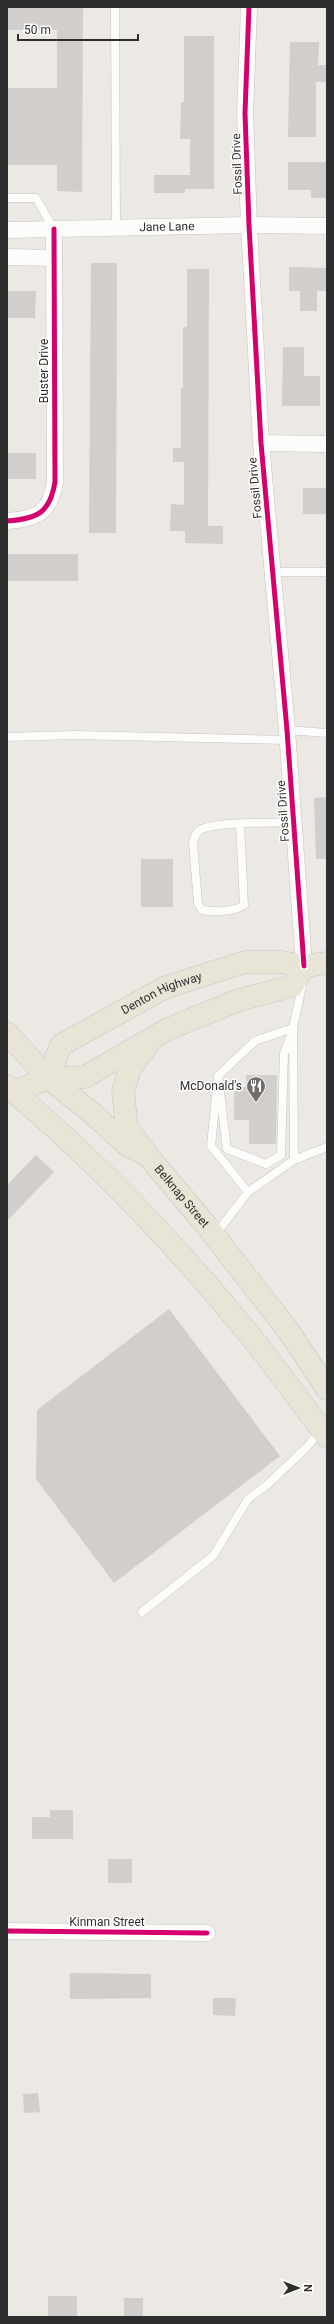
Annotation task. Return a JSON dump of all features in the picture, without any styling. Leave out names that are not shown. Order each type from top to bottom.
[{"type":"main road","name":"Denton Highway","points":[[48,1078],[61,1045],[164,988],[245,962],[282,962],[304,966],[327,963]]},
{"type":"main road","points":[[9,1091],[48,1078],[85,1077],[168,1029],[239,1000],[292,986],[304,966]]},
{"type":"main road","name":"Belknap Street","points":[[7,1033],[48,1078],[92,1113],[127,1145],[147,1155],[214,1236],[287,1329],[327,1389]]},
{"type":"main road","points":[[147,1155],[127,1128],[123,1091],[130,1069],[153,1038]]},
{"type":"main road","points":[[9,1091],[68,1141],[173,1248],[252,1338],[324,1433]]},
{"type":"street","name":"Fossil Drive","points":[[249,7],[246,113],[249,225],[261,443],[287,735],[304,966]]},
{"type":"street","name":"Jane Lane","points":[[7,230],[249,225],[327,226]]},
{"type":"street","name":"Buster Drive","points":[[7,521],[35,517],[52,499],[55,482],[54,229]]},
{"type":"street","points":[[7,257],[54,252]]},
{"type":"street","points":[[261,443],[327,444]]},
{"type":"street","name":"Kinman Street","points":[[7,1931],[207,1933]]},
{"type":"lane","points":[[115,7],[116,228]]},
{"type":"lane","points":[[7,198],[36,198],[54,229]]},
{"type":"lane","points":[[273,572],[327,572]]},
{"type":"lane","points":[[7,737],[75,735],[287,735],[327,733]]},
{"type":"lane","points":[[240,824],[244,905],[237,909],[210,911],[202,910],[198,903],[193,843],[195,834],[202,828],[215,826],[240,824],[294,822]]},
{"type":"lane","points":[[218,1076],[227,1149],[266,1164],[281,1155],[284,1054],[293,1028],[302,986],[304,966]]},
{"type":"lane","points":[[248,1192],[211,1146],[218,1076],[254,1041],[293,1028]]},
{"type":"lane","points":[[293,1028],[294,1160]]},
{"type":"lane","points":[[214,1236],[248,1192],[294,1160],[327,1147]]},
{"type":"lane","points":[[142,1612],[213,1556],[248,1499],[267,1485],[324,1433]]},
{"type":"building","points":[[7,7],[83,7],[82,192],[57,191],[57,165],[7,165],[7,88],[57,88],[57,30],[7,30]]},
{"type":"building","points":[[184,36],[214,36],[214,189],[185,189],[185,193],[154,193],[154,175],[190,175],[190,139],[180,139],[181,102],[184,102]]},
{"type":"building","points":[[290,42],[319,42],[318,65],[327,65],[327,82],[316,82],[316,137],[288,137]]},
{"type":"building","points":[[288,162],[327,162],[327,198],[311,198],[311,190],[288,190]]},
{"type":"building","points":[[91,263],[117,263],[116,533],[89,533]]},
{"type":"building","points":[[289,267],[327,268],[327,291],[317,291],[317,311],[300,311],[300,291],[289,291]]},
{"type":"building","points":[[187,269],[209,269],[208,526],[223,526],[223,544],[185,543],[185,531],[170,531],[171,504],[184,505],[184,462],[173,462],[173,448],[181,448],[183,327],[187,327]]},
{"type":"building","points":[[7,291],[36,291],[35,318],[7,318]]},
{"type":"building","points":[[283,347],[304,347],[304,376],[320,376],[320,406],[282,406]]},
{"type":"building","points":[[7,453],[36,453],[36,479],[7,479]]},
{"type":"building","points":[[303,488],[327,488],[327,514],[303,514]]},
{"type":"building","points":[[7,554],[78,554],[78,581],[7,581]]},
{"type":"building","points":[[327,797],[327,859],[316,859],[314,798]]},
{"type":"building","points":[[141,859],[173,859],[173,907],[141,907]]},
{"type":"building","name":"McDonald's","points":[[246,1075],[277,1075],[276,1144],[249,1144],[249,1120],[234,1120],[234,1087],[246,1087]]},
{"type":"building","points":[[36,1155],[54,1172],[7,1221],[7,1185]]},
{"type":"building","points":[[169,1309],[280,1456],[114,1583],[36,1479],[37,1410]]},
{"type":"building","points":[[50,1810],[73,1810],[73,1839],[32,1839],[32,1817],[50,1817]]},
{"type":"building","points":[[108,1859],[132,1859],[132,1883],[108,1883]]},
{"type":"building","points":[[70,1973],[151,1974],[151,1998],[70,1999]]},
{"type":"building","points":[[213,1998],[236,1998],[235,2016],[213,2015]]},
{"type":"building","points":[[38,2093],[40,2112],[24,2113],[23,2094]]},
{"type":"building","points":[[48,2296],[77,2296],[77,2317],[48,2317]]},
{"type":"building","points":[[124,2298],[143,2298],[143,2317],[124,2317]]},
{"type":"cycle path","points":[[249,7],[245,113],[249,225],[261,443],[287,730],[304,966]]},
{"type":"cycle path","points":[[7,521],[34,516],[40,512],[50,501],[55,482],[54,229]]},
{"type":"cycle path","points":[[7,1931],[207,1933]]},
{"type":"place","name":"McDonald's","points":[[256,1103]]}]
